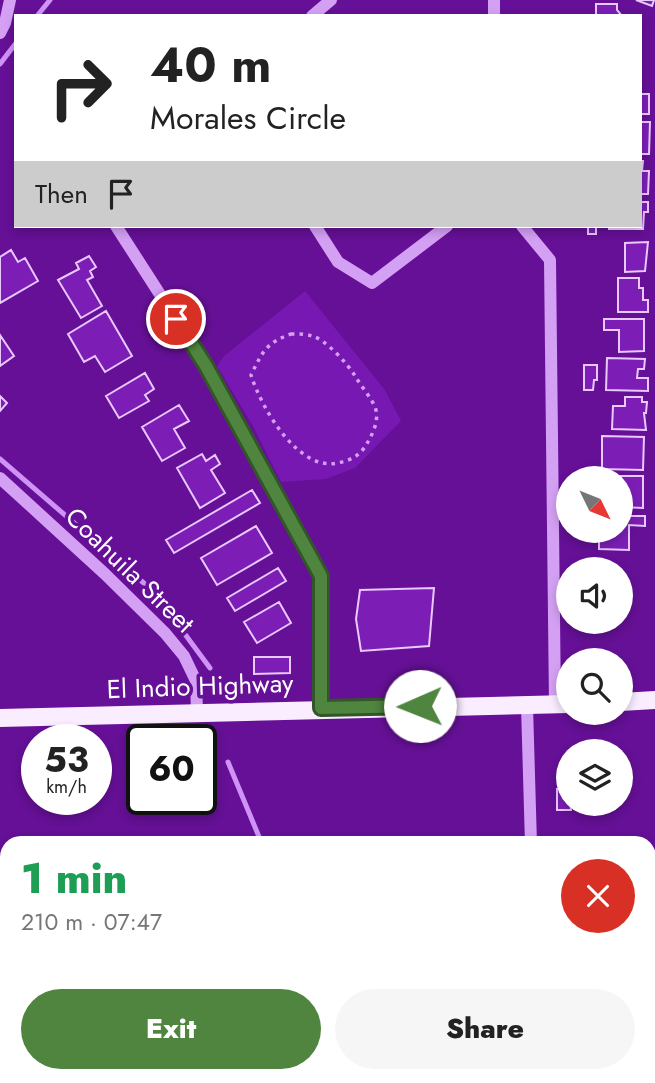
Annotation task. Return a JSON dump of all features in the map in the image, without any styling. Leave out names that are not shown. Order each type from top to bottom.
[{"type":"main road","points":[[633,701],[655,700]]},
{"type":"main road","name":"El Indio Highway","points":[[0,718],[321,708],[556,704]]},
{"type":"street","points":[[0,33],[10,0]]},
{"type":"street","points":[[314,14],[331,0]]},
{"type":"street","points":[[117,228],[206,366],[321,576],[321,708]]},
{"type":"street","points":[[315,228],[338,262],[372,283],[444,228]]},
{"type":"street","points":[[525,228],[550,260],[560,648]]},
{"type":"street","name":"Coahuila Street","points":[[0,478],[105,574],[178,648],[196,681],[197,712]]},
{"type":"street","points":[[527,706],[531,836]]},
{"type":"path","points":[[291,334],[315,336],[350,369],[376,410],[375,428],[368,444],[354,460],[329,465],[310,460],[298,450],[258,398],[251,375],[262,353],[272,341],[291,334]]},
{"type":"shaded area","points":[[305,291],[385,390],[401,421],[355,468],[326,479],[281,482],[254,428],[217,366],[224,356]]},
{"type":"building","points":[[636,0],[654,0],[652,6]]},
{"type":"building","points":[[596,4],[617,4],[620,14],[596,14]]},
{"type":"building","points":[[642,94],[649,94],[649,114],[642,114]]},
{"type":"building","points":[[642,122],[650,122],[649,154],[642,154]]},
{"type":"building","points":[[642,171],[649,171],[648,194],[642,194]]},
{"type":"building","points":[[642,202],[648,202],[648,212],[644,212],[643,229],[609,229],[642,228]]},
{"type":"building","points":[[588,228],[596,228],[596,234],[588,234]]},
{"type":"building","points":[[648,242],[645,271],[625,272],[625,243]]},
{"type":"building","points":[[11,250],[18,262],[25,258],[38,281],[0,303],[0,257]]},
{"type":"building","points":[[89,256],[96,267],[90,271],[93,277],[87,280],[102,306],[81,318],[58,280],[79,269],[76,263]]},
{"type":"building","points":[[618,278],[639,278],[639,288],[643,288],[643,300],[648,300],[648,312],[618,312]]},
{"type":"building","points":[[106,311],[132,356],[105,372],[95,356],[84,362],[68,334]]},
{"type":"building","points":[[604,319],[644,319],[644,351],[619,352],[619,330],[604,330]]},
{"type":"building","points":[[0,335],[14,356],[0,366]]},
{"type":"building","points":[[607,358],[645,359],[644,369],[638,369],[637,378],[648,378],[648,391],[606,390]]},
{"type":"building","points":[[584,365],[597,365],[597,380],[594,380],[593,390],[584,390]]},
{"type":"building","points":[[145,373],[154,389],[145,395],[149,401],[119,418],[106,396]]},
{"type":"building","points":[[0,396],[7,403],[0,411]]},
{"type":"building","points":[[625,397],[642,397],[642,402],[647,402],[644,413],[646,430],[612,429],[613,406],[625,406]]},
{"type":"building","points":[[179,405],[189,421],[174,429],[185,448],[162,461],[142,427]]},
{"type":"building","points":[[602,436],[644,437],[643,470],[634,470],[634,466],[602,466]]},
{"type":"building","points":[[202,454],[206,461],[215,455],[220,464],[211,470],[225,493],[200,508],[177,468]]},
{"type":"building","points":[[634,476],[643,476],[643,508],[634,508]]},
{"type":"building","points":[[252,490],[260,503],[174,553],[166,540]]},
{"type":"building","points":[[634,516],[645,516],[645,526],[634,525]]},
{"type":"building","points":[[256,526],[272,553],[217,585],[201,558]]},
{"type":"building","points":[[599,543],[629,543],[629,550],[599,549]]},
{"type":"building","points":[[278,568],[286,581],[235,611],[227,598]]},
{"type":"building","points":[[434,588],[429,646],[361,651],[356,619],[360,590]]},
{"type":"building","points":[[279,602],[291,623],[257,643],[244,622]]},
{"type":"building","points":[[254,657],[290,657],[290,673],[254,674]]},
{"type":"waterway","points":[[39,14],[50,0]]},
{"type":"waterway","points":[[0,64],[14,46]]},
{"type":"waterway","points":[[0,459],[153,591],[210,668]]},
{"type":"waterway","points":[[228,762],[259,836]]},
{"type":"route","points":[[176,319],[206,366],[321,576],[321,708],[420,706]]}]
